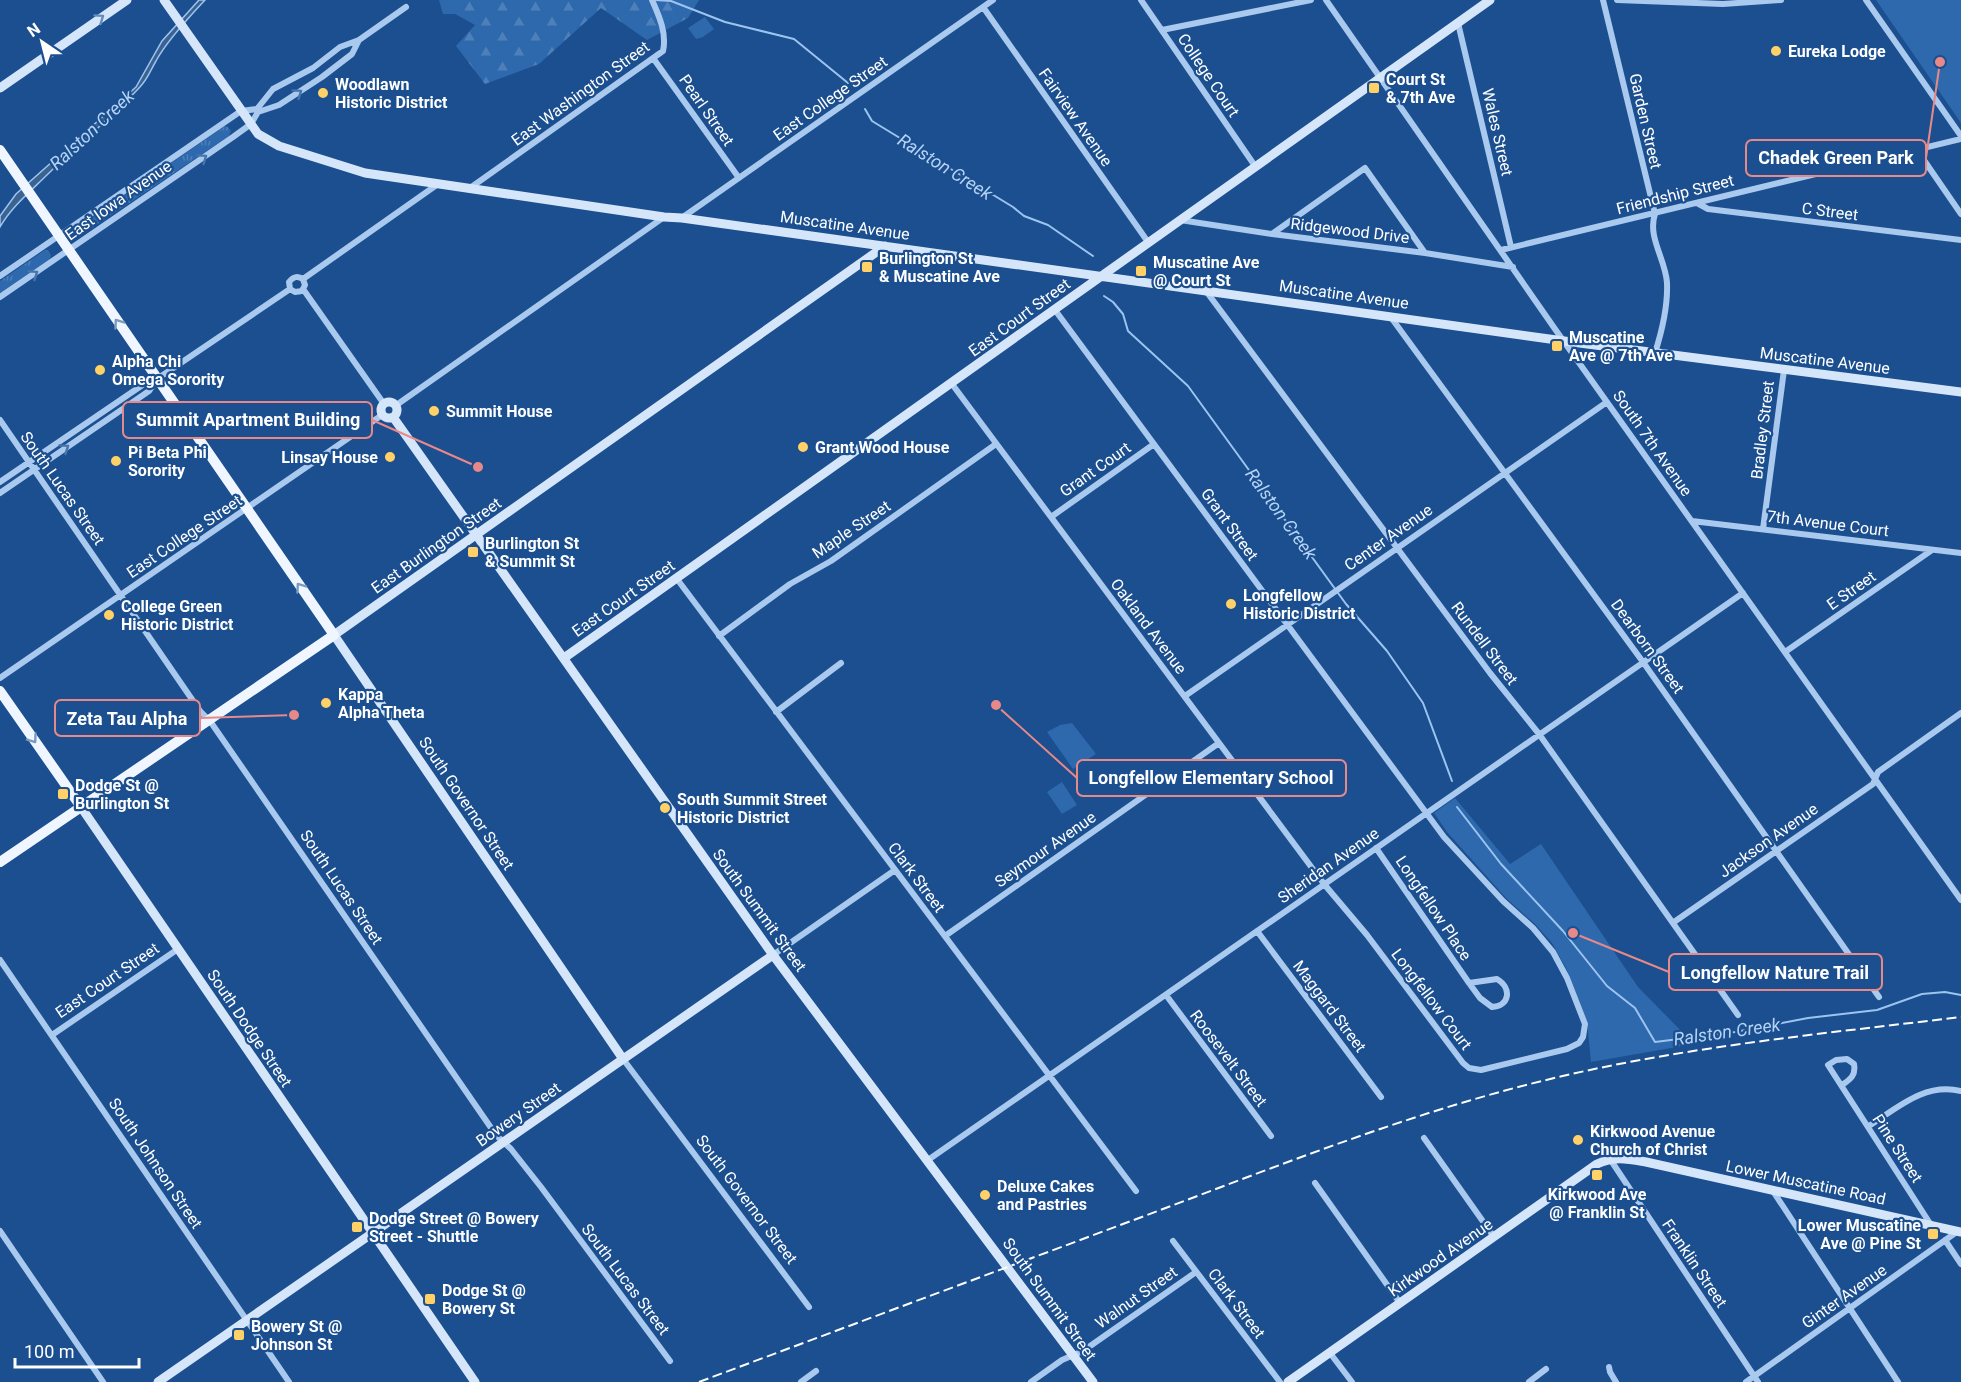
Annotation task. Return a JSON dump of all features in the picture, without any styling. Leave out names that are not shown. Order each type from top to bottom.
[{"type":"main road","name":"South Governor Street","points":[[0,150],[334,635]]},
{"type":"main road","name":"East Burlington Street","points":[[0,862],[334,635]]},
{"type":"main road","name":"South Dodge Street","points":[[0,691],[81,807]]},
{"type":"street","points":[[0,88],[127,0]]},
{"type":"street","name":"Muscatine Avenue","points":[[164,0],[241,111],[266,140],[365,173],[664,217],[1564,341],[1961,392]]},
{"type":"street","name":"East College Street","points":[[682,218],[993,0]]},
{"type":"street","name":"College Court","points":[[1141,0],[1255,166]]},
{"type":"street","points":[[1162,30],[1311,0]]},
{"type":"street","name":"South 7th Avenue","points":[[1326,0],[1607,402],[1960,898]]},
{"type":"street","name":"East Court Street","points":[[564,658],[1490,0]]},
{"type":"street","name":"Garden Street","points":[[1603,0],[1655,214],[1652,224],[1667,281],[1666,310],[1655,353]]},
{"type":"street","points":[[1617,0],[1701,4],[1781,0]]},
{"type":"street","points":[[1866,0],[1961,138]]},
{"type":"street","name":"East Washington Street","points":[[470,188],[663,51],[664,40],[653,3]]},
{"type":"street","points":[[359,40],[406,7]]},
{"type":"street","name":"Fairview Avenue","points":[[983,7],[1148,242]]},
{"type":"street","name":"Wales Street","points":[[1458,23],[1511,247]]},
{"type":"street","name":"East Iowa Avenue","points":[[0,276],[241,111],[257,109],[273,89],[313,68],[340,47],[359,40]]},
{"type":"street","name":"East Iowa Avenue","points":[[0,297],[251,124],[258,112],[289,100],[352,54],[359,40]]},
{"type":"street","name":"Pearl Street","points":[[653,58],[739,178]]},
{"type":"street","name":"Friendship Street","points":[[1501,250],[1961,138]]},
{"type":"street","points":[[1917,150],[1961,214]]},
{"type":"street","name":"Ridgewood Drive","points":[[1272,234],[1365,168],[1425,253]]},
{"type":"street","points":[[303,279],[438,184]]},
{"type":"street","name":"C Street","points":[[1697,203],[1708,209],[1961,240]]},
{"type":"street","points":[[395,406],[664,217]]},
{"type":"street","name":"Ridgewood Drive","points":[[1179,220],[1513,267]]},
{"type":"street","name":"East Burlington Street","points":[[334,635],[885,246]]},
{"type":"street","points":[[290,289],[289,282],[293,278],[303,279]]},
{"type":"street","points":[[290,289],[297,293],[303,289],[305,285],[303,279]]},
{"type":"street","points":[[0,482],[144,384],[157,379],[290,289]]},
{"type":"street","points":[[303,289],[384,404]]},
{"type":"street","name":"Rundell Street","points":[[1206,290],[1490,673],[1539,734],[1738,1015]]},
{"type":"street","name":"Grant Street","points":[[1055,310],[1427,813]]},
{"type":"street","name":"Dearborn Street","points":[[1390,316],[1643,662],[1879,997]]},
{"type":"street","name":"Bradley Street","points":[[1763,529],[1784,370]]},
{"type":"street","points":[[0,493],[149,391],[157,379]]},
{"type":"street","name":"Oakland Avenue","points":[[952,384],[1324,884]]},
{"type":"street","points":[[390,402],[395,406],[396,412],[393,417],[388,418],[382,414],[381,409],[384,404],[390,402]]},
{"type":"street","name":"Center Avenue","points":[[1185,696],[1607,402]]},
{"type":"street","name":"East College Street","points":[[0,678],[382,414]]},
{"type":"street","name":"South Summit Street","points":[[393,417],[773,955],[1093,1382]]},
{"type":"street","name":"South Lucas Street","points":[[0,420],[496,1135],[512,1149],[670,1361]]},
{"type":"street","name":"Maple Street","points":[[719,636],[790,584],[831,561],[996,444]]},
{"type":"street","name":"Grant Court","points":[[1051,517],[1154,444]]},
{"type":"street","name":"7th Avenue Court","points":[[1692,521],[1961,553]]},
{"type":"street","name":"E Street","points":[[1785,652],[1932,550]]},
{"type":"street","name":"Clark Street","points":[[676,579],[1136,1191]]},
{"type":"street","name":"Sheridan Avenue","points":[[928,1161],[1743,593]]},
{"type":"street","name":"South Governor Street","points":[[334,635],[623,1059],[809,1307]]},
{"type":"street","points":[[776,711],[841,663]]},
{"type":"street","name":"Jackson Avenue","points":[[1674,922],[1873,784],[1878,772],[1961,713]]},
{"type":"street","name":"Seymour Avenue","points":[[945,936],[1219,743]]},
{"type":"street","name":"South Dodge Street","points":[[81,807],[475,1382]]},
{"type":"street","name":"Longfellow Court","points":[[1324,884],[1367,935],[1469,1068],[1481,1070],[1574,1047],[1583,1037],[1585,1024],[1567,978],[1553,952],[1533,928],[1510,908],[1452,845],[1427,813]]},
{"type":"street","name":"Longfellow Place","points":[[1376,848],[1469,983],[1480,998],[1492,1007],[1497,1007],[1506,1001],[1505,987],[1497,979],[1469,983]]},
{"type":"street","name":"Bowery Street","points":[[158,1382],[895,870]]},
{"type":"street","name":"Maggard Street","points":[[1257,931],[1381,1097]]},
{"type":"street","name":"East Court Street","points":[[52,1035],[178,949]]},
{"type":"street","name":"South Johnson Street","points":[[0,960],[289,1382]]},
{"type":"street","name":"Roosevelt Street","points":[[1166,995],[1271,1136]]},
{"type":"street","name":"Pine Street","points":[[1842,1085],[1855,1073],[1854,1064],[1847,1059],[1836,1060],[1828,1065],[1931,1225]]},
{"type":"street","points":[[1869,1126],[1916,1095],[1945,1088],[1961,1091]]},
{"type":"street","points":[[1424,1138],[1494,1237]]},
{"type":"street","name":"Lower Muscatine Road","points":[[1609,1159],[1621,1158],[1646,1162],[1960,1231]]},
{"type":"street","name":"Kirkwood Avenue","points":[[1288,1382],[1597,1164],[1609,1159]]},
{"type":"street","name":"Franklin Street","points":[[1609,1159],[1756,1379]]},
{"type":"street","points":[[1316,1183],[1400,1303]]},
{"type":"street","points":[[1773,1191],[1898,1382]]},
{"type":"street","points":[[0,1231],[103,1382]]},
{"type":"street","name":"Ginter Avenue","points":[[1746,1382],[1756,1379],[1849,1309],[1960,1231]]},
{"type":"street","points":[[1945,1240],[1961,1264]]},
{"type":"street","name":"Clark Street","points":[[1173,1241],[1280,1382]]},
{"type":"street","name":"Walnut Street","points":[[1031,1382],[1062,1360],[1083,1351],[1196,1272]]},
{"type":"street","points":[[1330,1353],[1352,1382]]},
{"type":"street","points":[[1609,1367],[1616,1382]]},
{"type":"street","points":[[1529,1382],[1546,1370]]},
{"type":"street","points":[[801,1382],[816,1371]]},
{"type":"green space","points":[[439,0],[699,0],[688,18],[647,40],[601,8],[539,64],[485,84],[456,46],[475,25],[455,14],[443,14]]},
{"type":"green space","points":[[1876,0],[1961,0],[1961,123]]},
{"type":"green space","points":[[705,17],[714,29],[696,39],[688,28]]},
{"type":"green space","points":[[225,126],[231,131],[229,136],[77,238],[74,230]]},
{"type":"green space","points":[[48,250],[51,255],[50,259],[0,293],[0,281]]},
{"type":"green space","points":[[1072,723],[1096,754],[1073,769],[1047,732],[1060,725]]},
{"type":"green space","points":[[1062,782],[1077,805],[1062,814],[1047,792]]},
{"type":"green space","points":[[1455,798],[1510,864],[1541,844],[1638,987],[1694,1044],[1591,1062],[1587,1021],[1566,968],[1552,943],[1506,898],[1447,832],[1434,813]]},
{"type":"water","name":"Ralston Creek","points":[[199,0],[205,0],[166,46],[142,85],[23,198],[0,227],[0,216],[16,194],[136,87],[162,41]]},
{"type":"waterway","name":"Ralston Creek","points":[[655,0],[671,1],[725,22],[794,39],[848,83]]},
{"type":"waterway","name":"Ralston Creek","points":[[865,109],[872,121],[1013,207],[1024,216],[1048,225],[1093,256]]},
{"type":"waterway","name":"Ralston Creek","points":[[1104,296],[1113,302],[1123,314],[1128,331],[1188,386],[1346,604],[1387,651],[1423,703],[1452,781]]},
{"type":"waterway","name":"Ralston Creek","points":[[1457,807],[1501,864],[1563,931],[1607,986],[1635,1008],[1655,1042],[1735,1032],[1808,1018],[1877,1010],[1922,994],[1945,992],[1961,995]]},
{"type":"railway","points":[[699,1382],[1309,1154],[1495,1093],[1594,1069],[1698,1050],[1961,1017]]},
{"type":"place","name":"Eureka Lodge","points":[[1776,51]]},
{"type":"place","name":"Chadek Green Park","points":[[1940,62]]},
{"type":"place","name":"Court St & 7th Ave","points":[[1374,88]]},
{"type":"place","name":"Woodlawn Historic District","points":[[323,93]]},
{"type":"place","name":"Burlington St & Muscatine Ave","points":[[867,267]]},
{"type":"place","name":"Muscatine Ave @ Court St","points":[[1141,271]]},
{"type":"place","name":"Muscatine Ave @ 7th Ave","points":[[1557,346]]},
{"type":"place","name":"Alpha Chi Omega Sorority","points":[[100,370]]},
{"type":"place","name":"Summit House","points":[[434,411]]},
{"type":"place","name":"Grant Wood House","points":[[803,447]]},
{"type":"place","name":"Linsay House","points":[[390,457]]},
{"type":"place","name":"Pi Beta Phi Sorority","points":[[116,461]]},
{"type":"place","name":"Summit Apartment Building","points":[[478,467]]},
{"type":"place","name":"Burlington St & Summit St","points":[[473,552]]},
{"type":"place","name":"Longfellow Historic District","points":[[1231,604]]},
{"type":"place","name":"College Green Historic District","points":[[109,615]]},
{"type":"place","name":"Kappa Alpha Theta","points":[[326,703]]},
{"type":"place","name":"Longfellow Elementary School","points":[[996,705]]},
{"type":"place","name":"Zeta Tau Alpha","points":[[294,715]]},
{"type":"place","name":"Dodge St @ Burlington St","points":[[63,794]]},
{"type":"place","name":"South Summit Street Historic District","points":[[665,808]]},
{"type":"place","name":"Longfellow Nature Trail","points":[[1573,933]]},
{"type":"place","name":"Kirkwood Avenue Church of Christ","points":[[1578,1140]]},
{"type":"place","name":"Kirkwood Ave @ Franklin St","points":[[1597,1175]]},
{"type":"place","name":"Deluxe Cakes and Pastries","points":[[985,1195]]},
{"type":"place","name":"Dodge Street @ Bowery Street - Shuttle","points":[[357,1227]]},
{"type":"place","name":"Lower Muscatine Ave @ Pine St","points":[[1933,1234]]},
{"type":"place","name":"Dodge St @ Bowery St","points":[[430,1299]]},
{"type":"place","name":"Bowery St @ Johnson St","points":[[239,1335]]}]
